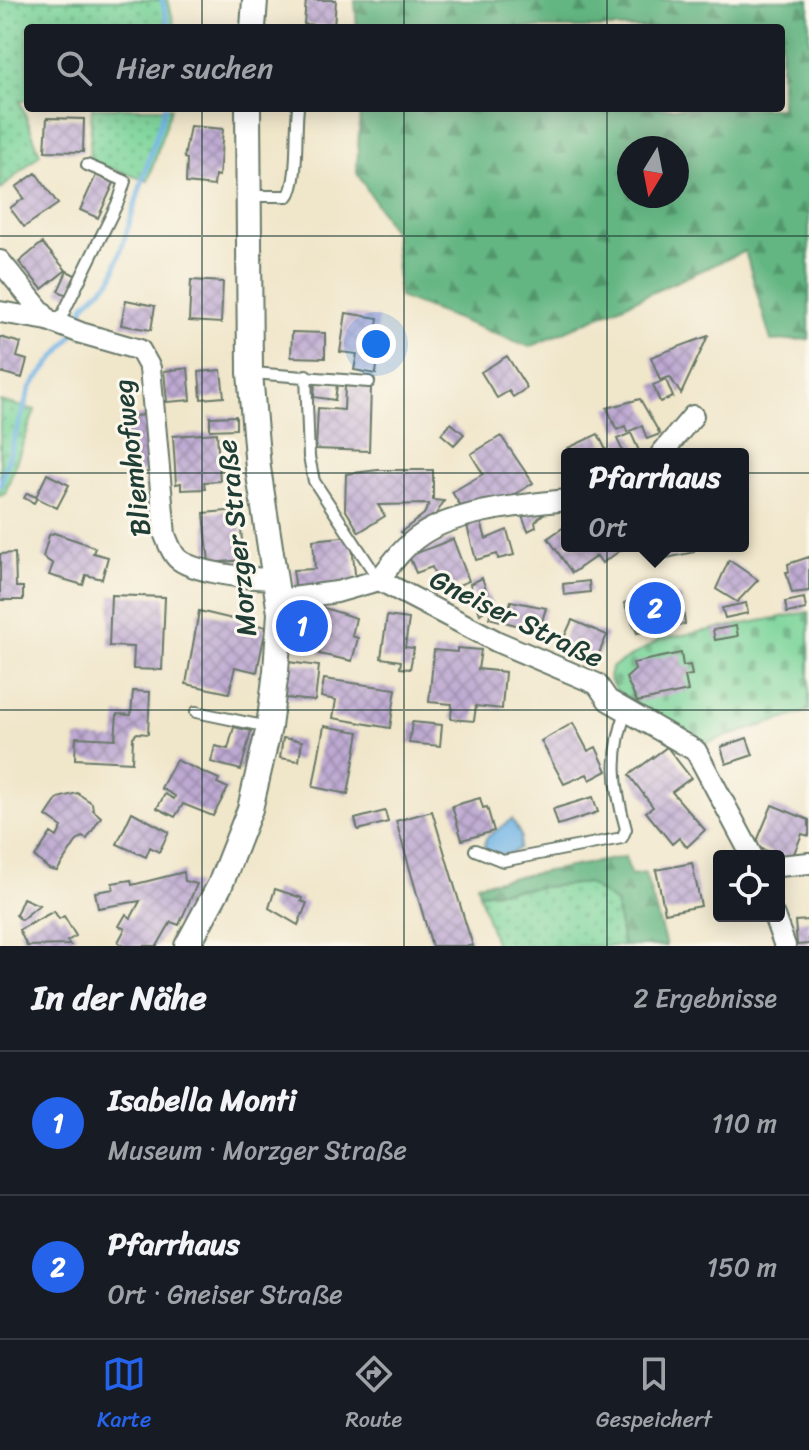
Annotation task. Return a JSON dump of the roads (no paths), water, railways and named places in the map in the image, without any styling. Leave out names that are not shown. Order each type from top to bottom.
[{"type":"street","points":[[253,24],[255,0]]},
{"type":"street","name":"Morzger Straße","points":[[187,946],[232,858],[257,787],[269,727],[278,647],[275,589],[250,373],[248,112]]},
{"type":"street","points":[[0,261],[64,326]]},
{"type":"street","name":"Bliemhofweg","points":[[0,312],[64,326],[140,350],[150,368],[165,535],[178,559],[275,589]]},
{"type":"street","points":[[666,448],[693,416]]},
{"type":"street","points":[[275,589],[337,592],[379,580],[402,544],[452,519],[561,501]]},
{"type":"street","name":"Gneiser Straße","points":[[379,580],[498,642],[597,684],[608,700],[696,751],[749,850]]},
{"type":"street","points":[[785,865],[809,863]]},
{"type":"street","points":[[776,922],[785,946]]},
{"type":"lane","points":[[247,196],[276,199],[288,196],[295,188],[293,144],[297,112]]},
{"type":"lane","points":[[64,326],[125,181],[87,165]]},
{"type":"lane","points":[[250,373],[369,382]]},
{"type":"lane","points":[[306,375],[309,457],[314,481],[379,580]]},
{"type":"lane","points":[[475,850],[503,861],[622,838],[626,829],[614,787],[614,762],[627,710]]},
{"type":"lane","points":[[196,712],[269,727]]},
{"type":"water","points":[[512,819],[521,836],[519,848],[502,855],[484,850],[486,838]]},
{"type":"waterway","points":[[162,0],[168,24]]},
{"type":"waterway","points":[[77,326],[85,304],[112,279],[164,112]]},
{"type":"waterway","points":[[0,485],[30,388],[73,335]]},
{"type":"place","name":"Pfarrhaus","points":[[655,608]]},
{"type":"place","name":"Isabella Monti","points":[[302,626]]}]
